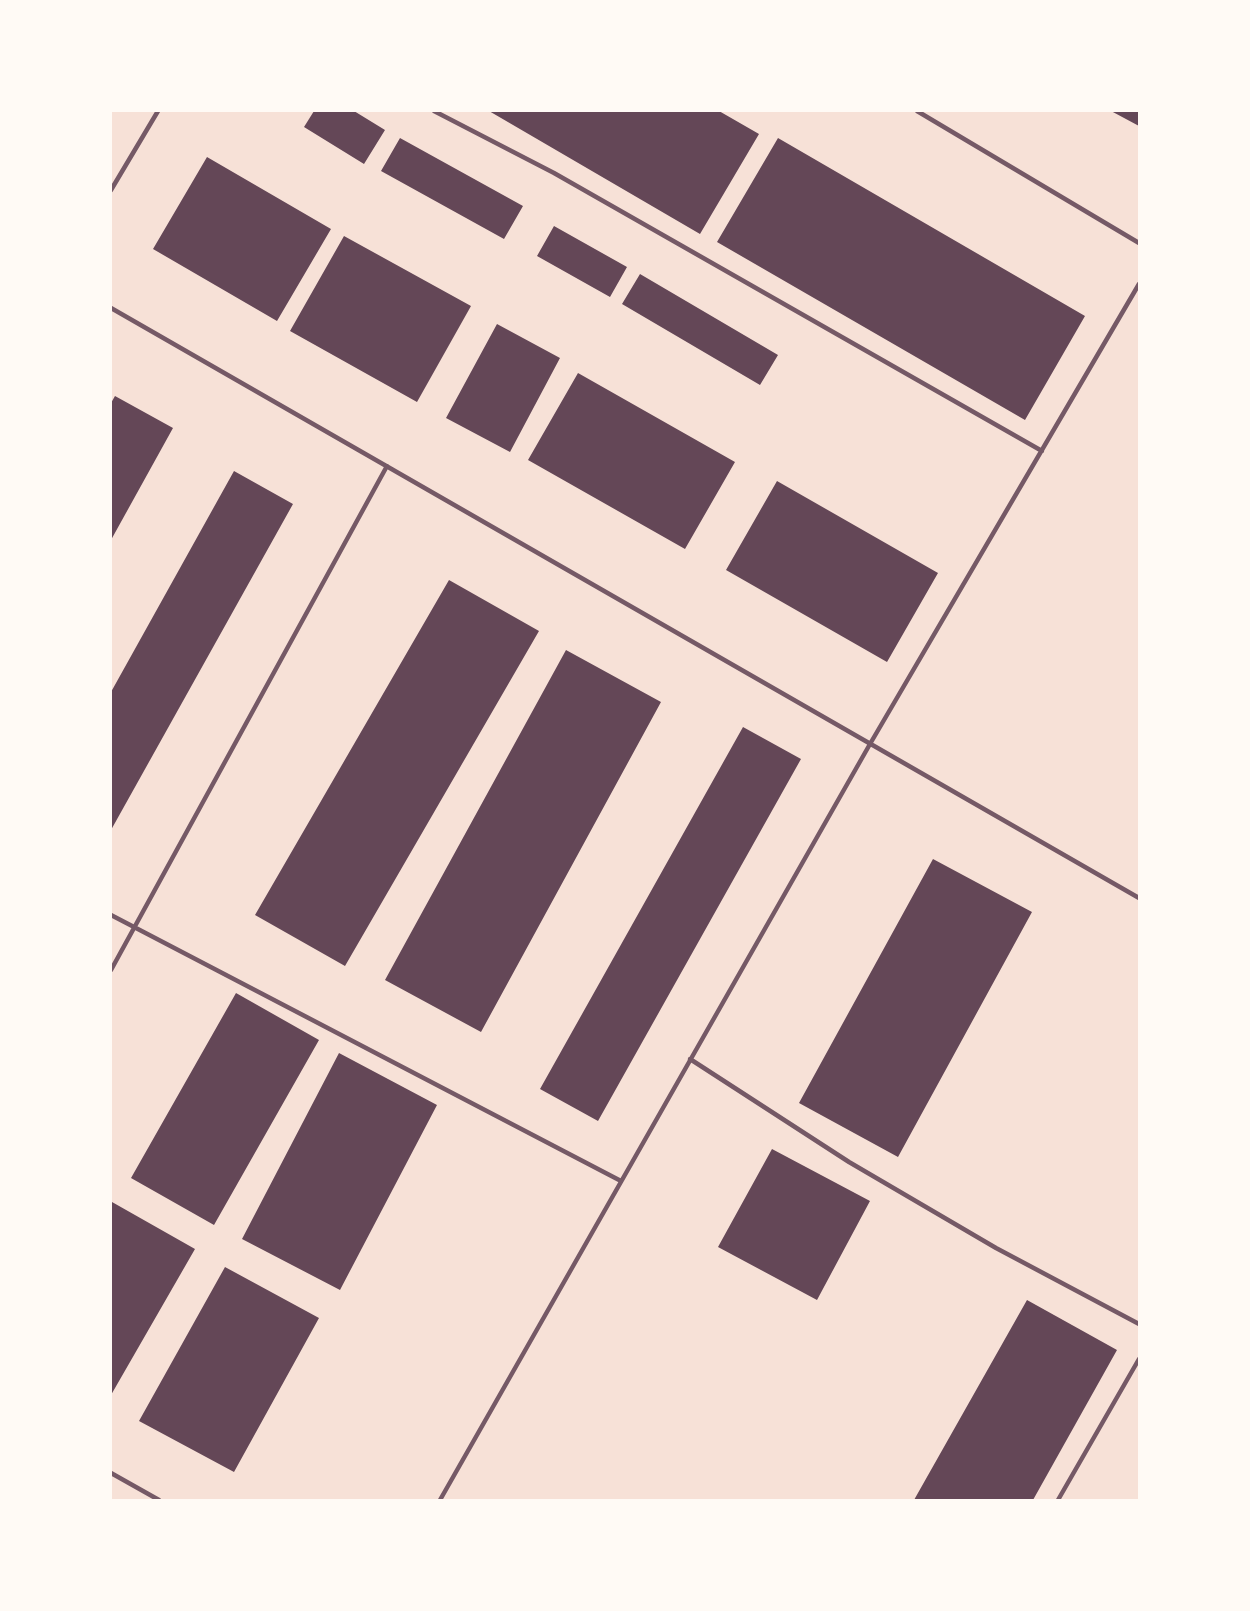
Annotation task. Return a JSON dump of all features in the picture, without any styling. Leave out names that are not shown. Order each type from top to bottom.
[{"type":"lane","points":[[111,190],[158,111]]},
{"type":"lane","points":[[434,111],[554,173],[1042,451]]},
{"type":"lane","points":[[917,111],[1139,243]]},
{"type":"lane","points":[[440,1500],[870,744],[1139,284]]},
{"type":"lane","points":[[111,308],[1139,898]]},
{"type":"lane","points":[[111,970],[387,466]]},
{"type":"lane","points":[[111,915],[621,1182]]},
{"type":"lane","points":[[690,1059],[849,1162],[996,1248],[1139,1324]]},
{"type":"lane","points":[[1058,1500],[1139,1359]]},
{"type":"lane","points":[[111,1473],[159,1500]]},
{"type":"building","points":[[314,111],[354,111],[385,130],[364,164],[304,127]]},
{"type":"building","points":[[489,111],[719,111],[759,134],[700,234]]},
{"type":"building","points":[[1111,111],[1139,111],[1139,126]]},
{"type":"building","points":[[400,138],[523,206],[504,239],[381,171]]},
{"type":"building","points":[[778,138],[1085,316],[1025,420],[717,242]]},
{"type":"building","points":[[207,157],[331,229],[277,321],[153,249]]},
{"type":"building","points":[[554,226],[627,267],[610,297],[537,256]]},
{"type":"building","points":[[344,236],[471,306],[417,402],[290,331]]},
{"type":"building","points":[[640,274],[778,355],[760,385],[622,304]]},
{"type":"building","points":[[497,324],[560,358],[510,452],[446,418]]},
{"type":"building","points":[[578,373],[735,462],[685,549],[528,460]]},
{"type":"building","points":[[115,396],[173,428],[111,540],[111,403]]},
{"type":"building","points":[[234,471],[293,504],[111,830],[111,692]]},
{"type":"building","points":[[777,481],[938,573],[887,662],[726,570]]},
{"type":"building","points":[[449,580],[539,631],[345,966],[255,915]]},
{"type":"building","points":[[566,650],[661,702],[481,1032],[385,980]]},
{"type":"building","points":[[743,727],[801,759],[598,1121],[540,1089]]},
{"type":"building","points":[[933,859],[1032,912],[898,1157],[799,1103]]},
{"type":"building","points":[[236,993],[319,1040],[214,1225],[131,1178]]},
{"type":"building","points":[[339,1053],[437,1105],[340,1290],[242,1239]]},
{"type":"building","points":[[772,1149],[870,1201],[817,1300],[718,1247]]},
{"type":"building","points":[[112,1202],[195,1249],[111,1395],[111,1204]]},
{"type":"building","points":[[225,1267],[319,1318],[234,1472],[139,1421]]},
{"type":"building","points":[[1027,1300],[1117,1350],[1033,1500],[914,1500]]}]
